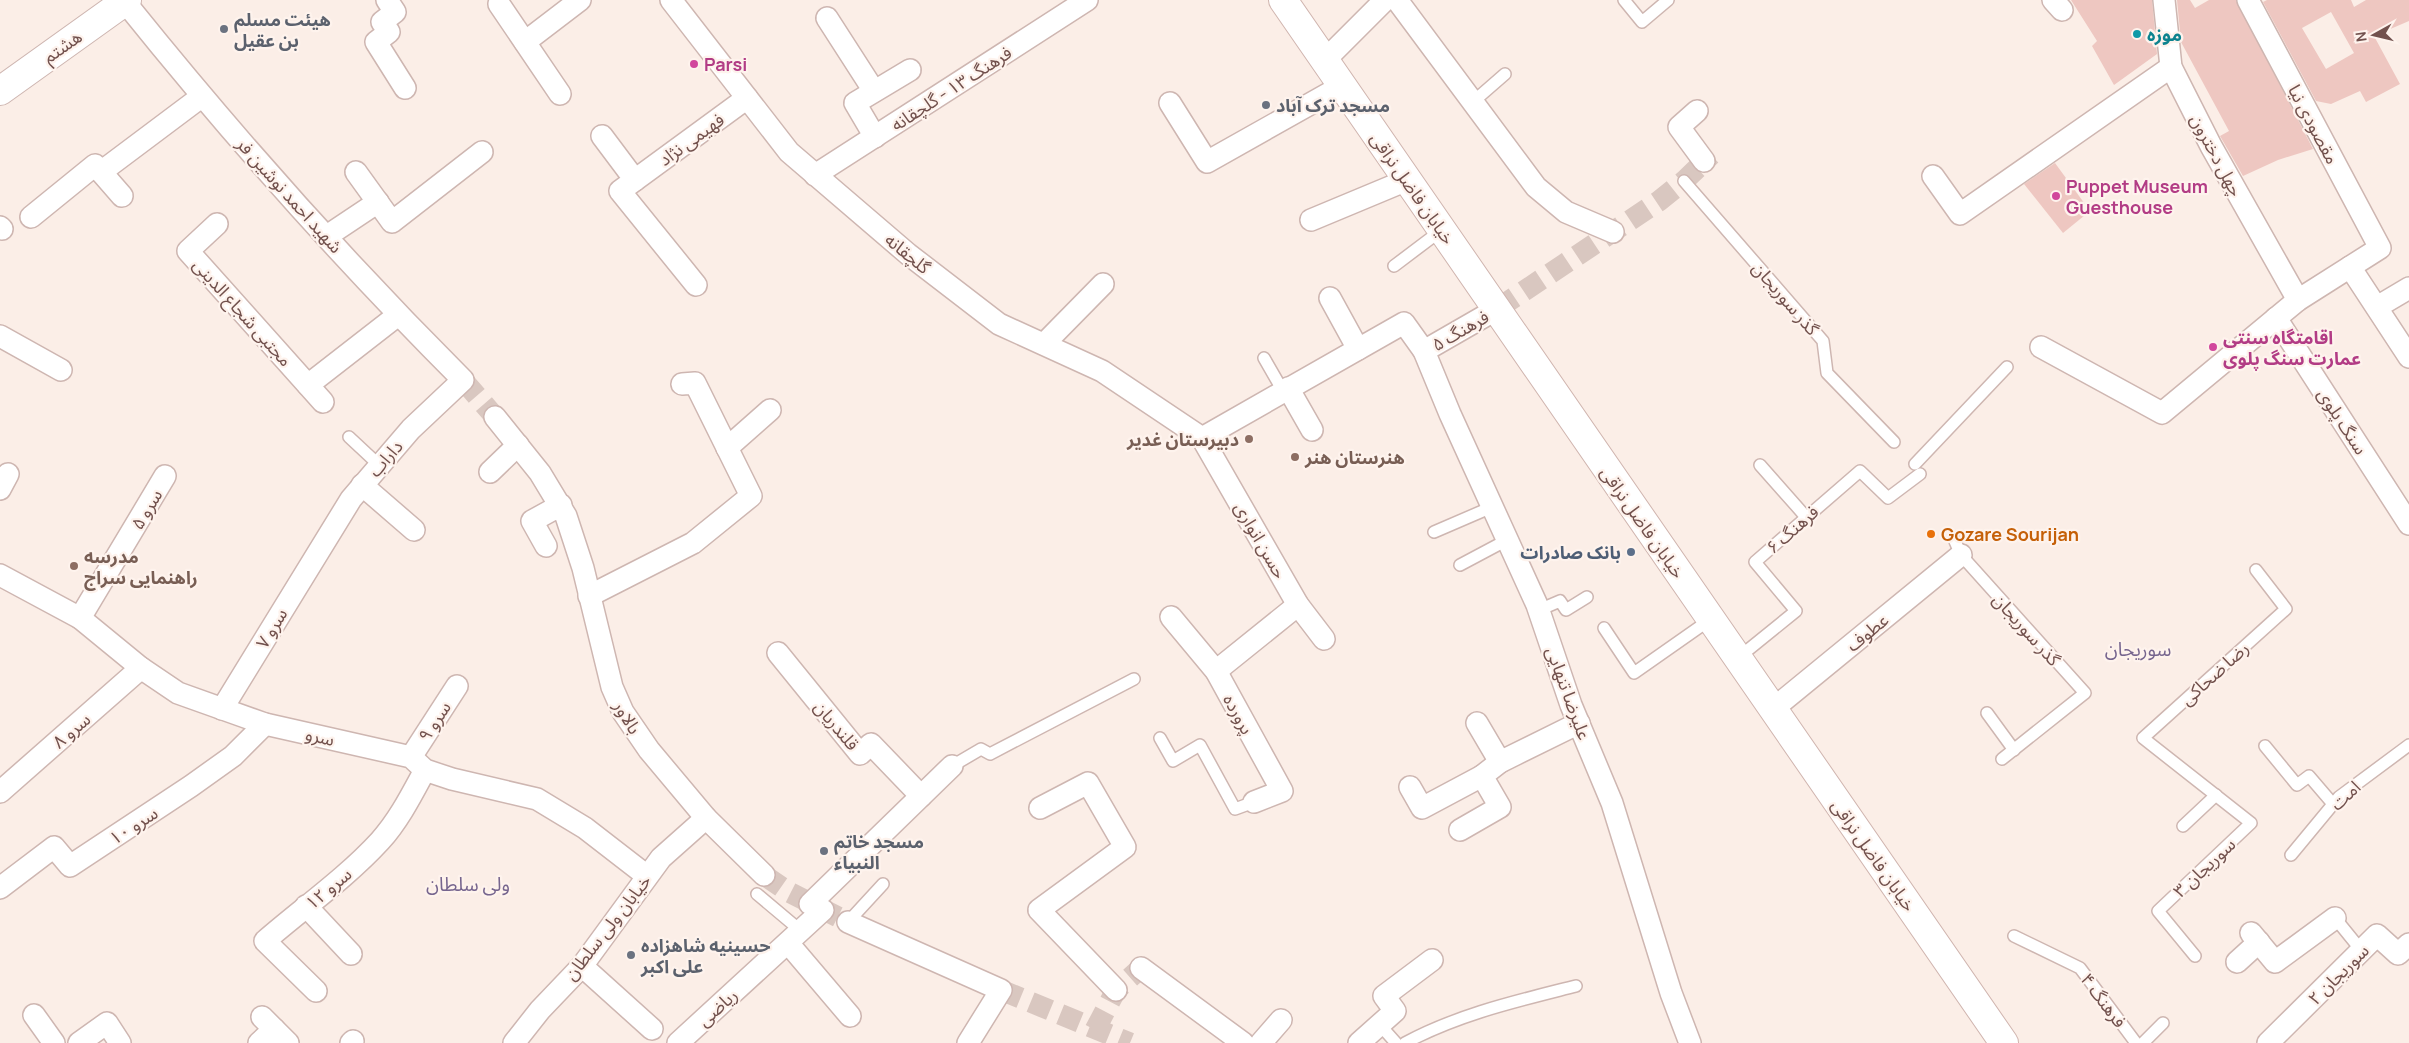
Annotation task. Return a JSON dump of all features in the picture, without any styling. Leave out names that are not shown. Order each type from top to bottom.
[{"type":"main road","name":"خیابان فاضل نراقی","points":[[1283,0],[2004,1043]]},
{"type":"main road","name":"هشتم","points":[[0,91],[126,1]]},
{"type":"street","points":[[387,0],[395,12],[382,22],[389,32],[376,42],[405,88]]},
{"type":"street","points":[[525,42],[580,0]]},
{"type":"street","name":"گلچقانه","points":[[671,0],[789,152],[908,254],[999,324],[1102,371],[1202,438]]},
{"type":"street","name":"فرهنگ ۱۳ - گلچقانه","points":[[815,175],[1087,0]]},
{"type":"street","points":[[1325,60],[1385,0]]},
{"type":"street","points":[[1397,0],[1536,187],[1566,212],[1613,232]]},
{"type":"street","name":"چهل دخترون","points":[[2164,0],[2172,67],[2211,146],[2298,300]]},
{"type":"street","name":"مقصودی نیا","points":[[2248,0],[2380,248],[2350,267]]},
{"type":"street","name":"شهید احمد نوشین فر","points":[[126,1],[201,97],[398,314],[463,380]]},
{"type":"street","points":[[499,4],[560,94]]},
{"type":"street","points":[[827,18],[874,91]]},
{"type":"street","points":[[1933,176],[1960,214],[2172,67]]},
{"type":"street","points":[[875,137],[855,103],[910,70]]},
{"type":"street","points":[[1170,103],[1206,162],[1342,86]]},
{"type":"street","points":[[101,172],[201,97]]},
{"type":"street","name":"فهیمی نژاد","points":[[696,285],[620,192],[747,98]]},
{"type":"street","points":[[1697,111],[1679,127],[1704,161]]},
{"type":"street","points":[[602,136],[635,180]]},
{"type":"street","points":[[356,172],[392,222],[482,152]]},
{"type":"street","points":[[31,217],[95,165],[122,196]]},
{"type":"street","points":[[1311,220],[1407,180]]},
{"type":"street","points":[[327,236],[378,202]]},
{"type":"street","name":"مجتبی شجاع الدینی","points":[[217,224],[188,251],[324,402]]},
{"type":"street","points":[[2041,347],[2162,413],[2298,300],[2350,267],[2409,356]]},
{"type":"street","points":[[1044,344],[1103,284]]},
{"type":"street","points":[[2377,307],[2409,288]]},
{"type":"street","points":[[1202,438],[1358,349],[1330,298]]},
{"type":"street","name":"فرهنگ ۵","points":[[1424,351],[1497,309]]},
{"type":"street","points":[[308,385],[398,314]]},
{"type":"street","name":"سنگ پلوی","points":[[2276,318],[2409,524]]},
{"type":"street","name":"علیرضا تنهایی","points":[[1358,349],[1404,323],[1424,351],[1539,610],[1579,723],[1612,803],[1672,993],[1690,1043]]},
{"type":"street","points":[[0,336],[61,370]]},
{"type":"street","name":"داراب","points":[[319,548],[362,485],[379,465],[411,429],[463,380]]},
{"type":"street","points":[[590,596],[693,543],[751,496],[695,383],[682,384]]},
{"type":"street","points":[[1286,389],[1312,430]]},
{"type":"street","points":[[727,448],[770,410]]},
{"type":"street","name":"بالاور","points":[[495,417],[518,445],[561,505],[576,541],[616,700],[649,750],[760,884]]},
{"type":"street","name":"حسن انواری","points":[[1202,438],[1298,605],[1324,640]]},
{"type":"street","points":[[490,472],[518,445]]},
{"type":"street","name":"سرو ۵","points":[[80,618],[165,476]]},
{"type":"street","points":[[362,485],[414,530]]},
{"type":"street","points":[[546,546],[532,521],[561,505]]},
{"type":"street","name":"عطوف","points":[[1773,709],[1957,547]]},
{"type":"street","name":"سرو ۷","points":[[222,709],[319,548]]},
{"type":"street","name":"سرو","points":[[0,575],[80,618],[142,668],[178,693],[265,724],[418,763],[452,779],[537,798],[569,817],[647,876]]},
{"type":"street","points":[[1216,670],[1298,605]]},
{"type":"street","name":"پرورده","points":[[1170,617],[1216,670],[1282,792],[1254,802]]},
{"type":"street","name":"قلندریان","points":[[778,653],[860,754],[872,744],[921,796]]},
{"type":"street","name":"سرو ۸","points":[[0,792],[142,668]]},
{"type":"street","name":"سرو ۹","points":[[418,763],[457,686]]},
{"type":"street","points":[[1477,722],[1500,762]]},
{"type":"street","points":[[1410,786],[1422,808],[1482,776],[1500,762],[1579,723]]},
{"type":"street","name":"سرو ۱۰","points":[[0,888],[54,847],[70,866],[233,756],[265,724]]},
{"type":"street","name":"سرو ۱۲","points":[[316,991],[265,941],[359,862],[381,840],[410,799],[418,763]]},
{"type":"street","name":"ریاضی","points":[[678,1043],[794,937],[817,907],[921,796],[952,766]]},
{"type":"street","points":[[1460,830],[1500,806],[1482,776]]},
{"type":"street","points":[[1040,808],[1088,783],[1124,848],[1039,910],[1116,990]]},
{"type":"street","name":"خیابان ولی سلطان","points":[[514,1043],[540,1010],[582,966],[647,876],[676,842],[706,818]]},
{"type":"street","points":[[306,906],[351,954]]},
{"type":"street","points":[[2237,962],[2255,938],[2275,962],[2335,918]]},
{"type":"street","points":[[848,922],[1001,990],[968,1043]]},
{"type":"street","name":"سوریجان ۲","points":[[2268,1043],[2377,935],[2398,954],[2409,944]]},
{"type":"street","points":[[794,937],[850,1016]]},
{"type":"street","points":[[1359,1043],[1394,1012],[1384,996],[1432,960]]},
{"type":"street","points":[[582,966],[652,1029]]},
{"type":"street","points":[[1141,968],[1243,1043]]},
{"type":"street","points":[[34,1015],[54,1043]]},
{"type":"street","points":[[1261,1043],[1280,1020]]},
{"type":"street","points":[[79,1043],[107,1023],[120,1043]]},
{"type":"lane","points":[[1624,0],[1642,22],[1668,0]]},
{"type":"lane","points":[[1474,102],[1505,74]]},
{"type":"lane","name":"گذر سوریجان","points":[[1684,181],[1822,340],[1827,373],[1894,442]]},
{"type":"lane","points":[[1394,266],[1443,230]]},
{"type":"lane","points":[[1264,358],[1286,389]]},
{"type":"lane","name":"فرهنگ ۶","points":[[1738,658],[1796,611],[1755,562],[1860,470],[1888,498],[1918,468],[2007,367]]},
{"type":"lane","points":[[349,437],[379,465]]},
{"type":"lane","points":[[1760,465],[1806,517]]},
{"type":"lane","points":[[1434,532],[1492,507]]},
{"type":"lane","points":[[1460,564],[1507,540]]},
{"type":"lane","name":"گذر سوریجان","points":[[1957,547],[2085,693],[2014,750]]},
{"type":"lane","name":"رضا ضحاکی","points":[[2216,795],[2143,738],[2286,608],[2256,570]]},
{"type":"lane","points":[[1539,610],[1560,601],[1566,610],[1587,597]]},
{"type":"lane","points":[[1604,628],[1634,673],[1711,619]]},
{"type":"lane","points":[[952,766],[981,749],[990,754],[1134,680]]},
{"type":"lane","points":[[1987,714],[2014,750],[2002,759]]},
{"type":"lane","points":[[1160,738],[1173,761],[1200,746],[1235,809],[1254,802]]},
{"type":"lane","name":"امت","points":[[2291,855],[2333,804],[2358,781],[2409,745]]},
{"type":"lane","points":[[2265,746],[2297,785],[2309,776],[2333,804]]},
{"type":"lane","points":[[2183,826],[2216,795]]},
{"type":"lane","name":"سوریجان ۳","points":[[2195,956],[2158,911],[2251,824],[2216,795]]},
{"type":"lane","points":[[760,884],[794,937]]},
{"type":"lane","points":[[848,922],[883,884]]},
{"type":"lane","points":[[2335,918],[2361,950]]},
{"type":"lane","name":"فرهنگ ۴","points":[[2014,936],[2080,968],[2136,1043]]},
{"type":"lane","points":[[1405,1043],[1453,1019],[1576,986]]},
{"type":"lane","points":[[2143,1043],[2163,1023]]},
{"type":"lane","points":[[1380,1024],[1396,1043]]},
{"type":"building","points":[[2071,0],[2152,0],[2157,54],[2114,85],[2092,46],[2097,41]]},
{"type":"building","points":[[2177,0],[2190,0],[2195,8],[2209,0],[2236,0],[2313,149],[2278,160],[2243,176],[2220,136],[2229,131],[2181,42]]},
{"type":"building","points":[[2267,0],[2351,0],[2354,7],[2366,0],[2409,0],[2409,21],[2374,36],[2400,84],[2366,102],[2360,91],[2331,104],[2316,101],[2263,2]],"holes":[[[2331,12],[2354,53],[2326,69],[2302,28]]]},
{"type":"building","name":"Puppet Museum Guesthouse","points":[[2055,163],[2090,211],[2063,233],[2024,184]]},
{"type":"tunnel","points":[[1497,309],[1659,201],[1684,181],[1711,155]]},
{"type":"tunnel","points":[[463,380],[495,417]]},
{"type":"tunnel","points":[[764,875],[787,891],[848,922]]},
{"type":"tunnel","points":[[1095,1030],[1116,990],[1141,968]]},
{"type":"tunnel","points":[[1001,990],[1130,1043]]},
{"type":"place","name":"هیئت مسلم بن عقیل","points":[[224,29]]},
{"type":"place","name":"موزه","points":[[2137,34]]},
{"type":"place","name":"Parsi","points":[[694,64]]},
{"type":"place","name":"مسجد ترک آباد","points":[[1266,105]]},
{"type":"place","name":"Puppet Museum Guesthouse","points":[[2056,196]]},
{"type":"place","name":"اقامتگاه سنتی عمارت سنگ پلوی","points":[[2213,347]]},
{"type":"place","name":"دبیرستان غدیر","points":[[1249,439]]},
{"type":"place","name":"هنرستان هنر","points":[[1295,457]]},
{"type":"place","name":"Gozare Sourijan","points":[[1931,534]]},
{"type":"place","name":"بانک صادرات","points":[[1631,552]]},
{"type":"place","name":"مدرسه راهنمایی سراج","points":[[74,566]]},
{"type":"place","name":"مسجد خاتم النبیاء","points":[[824,851]]},
{"type":"place","name":"حسینیه شاهزاده علی اکبر","points":[[631,955]]},
{"type":"district","name":"سوریجان","points":[[2138,649]]},
{"type":"district","name":"ولی سلطان","points":[[468,884]]}]
